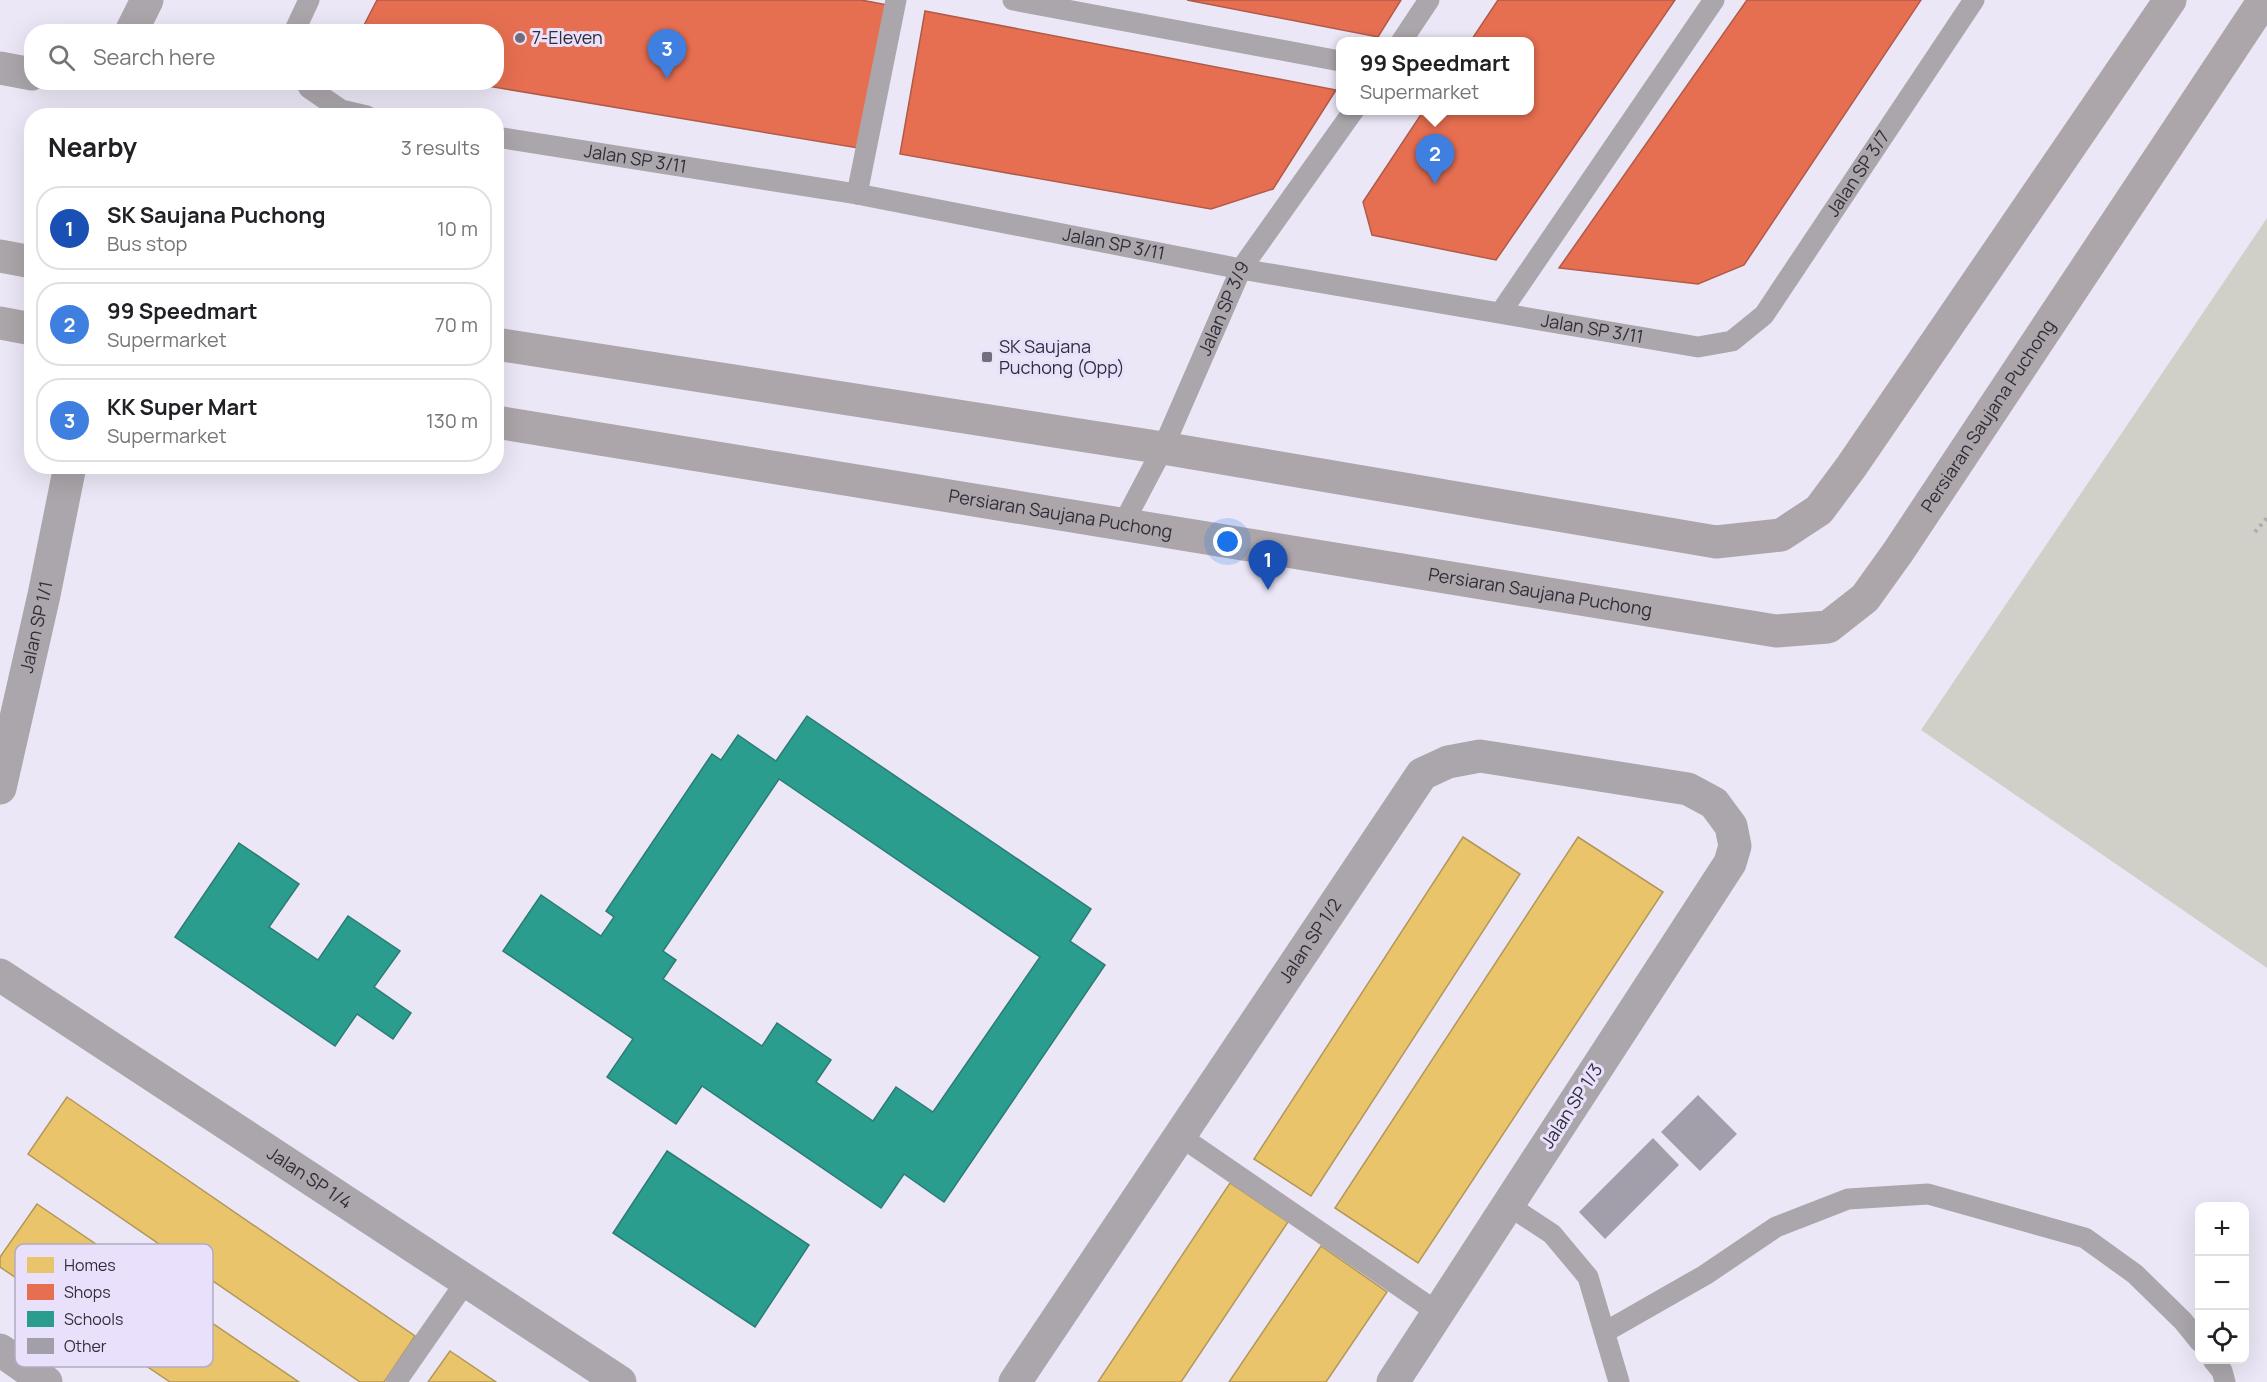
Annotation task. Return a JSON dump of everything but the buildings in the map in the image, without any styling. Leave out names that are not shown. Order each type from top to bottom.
[{"type":"street","points":[[135,24],[147,0]]},
{"type":"street","points":[[504,346],[1163,448],[1716,542],[1781,535],[1819,510],[1851,467],[2170,0]]},
{"type":"street","name":"Persiaran Saujana Puchong","points":[[504,423],[1776,631],[1828,627],[1864,598],[1898,552],[2264,0]]},
{"type":"street","points":[[0,68],[24,72]]},
{"type":"street","points":[[0,256],[24,260]]},
{"type":"street","points":[[0,324],[24,328]]},
{"type":"street","name":"Jalan SP 1/1","points":[[0,788],[44,595],[68,474]]},
{"type":"street","name":"Jalan SP 1/2","points":[[1016,1382],[1422,774],[1448,762],[1480,756],[1688,789],[1714,803],[1731,826]]},
{"type":"street","name":"Jalan SP 1/3","points":[[1392,1382],[1730,863],[1735,846],[1731,826]]},
{"type":"street","name":"Jalan SP 1/4","points":[[0,975],[620,1382]]},
{"type":"street","points":[[0,1350],[15,1360]]},
{"type":"street","points":[[24,1367],[46,1382]]},
{"type":"lane","points":[[298,24],[309,0]]},
{"type":"lane","points":[[857,194],[896,0]]},
{"type":"lane","points":[[1013,0],[1336,60]]},
{"type":"lane","points":[[1404,37],[1429,0]]},
{"type":"lane","points":[[1502,312],[1714,0]]},
{"type":"lane","name":"Jalan SP 3/7","points":[[1732,340],[1764,315],[1974,0]]},
{"type":"lane","points":[[312,90],[338,108]]},
{"type":"lane","name":"Jalan SP 3/9","points":[[1124,524],[1163,448],[1241,269],[1351,115]]},
{"type":"lane","name":"Jalan SP 3/11","points":[[504,138],[857,194],[1241,269],[1698,347],[1732,340]]},
{"type":"lane","points":[[1180,1136],[1437,1312]]},
{"type":"lane","points":[[1605,1332],[1705,1275],[1776,1227],[1848,1199],[1928,1194],[2085,1238],[2135,1274],[2183,1321],[2195,1337]]},
{"type":"lane","points":[[1508,1205],[1552,1234],[1588,1277],[1619,1382]]},
{"type":"lane","points":[[396,1382],[467,1280]]},
{"type":"lane","points":[[2217,1364],[2222,1371],[2225,1382]]},
{"type":"path","points":[[2255,532],[2267,518]]},
{"type":"shaded area","points":[[2267,218],[2267,968],[1921,730]]},
{"type":"place","name":"7-Eleven","points":[[520,38]]},
{"type":"place","name":"KK Super Mart","points":[[667,79]]},
{"type":"place","name":"99 Speedmart","points":[[1435,184]]},
{"type":"place","name":"SK Saujana Puchong (Opp)","points":[[987,357]]},
{"type":"place","name":"SK Saujana Puchong","points":[[1268,590]]}]
